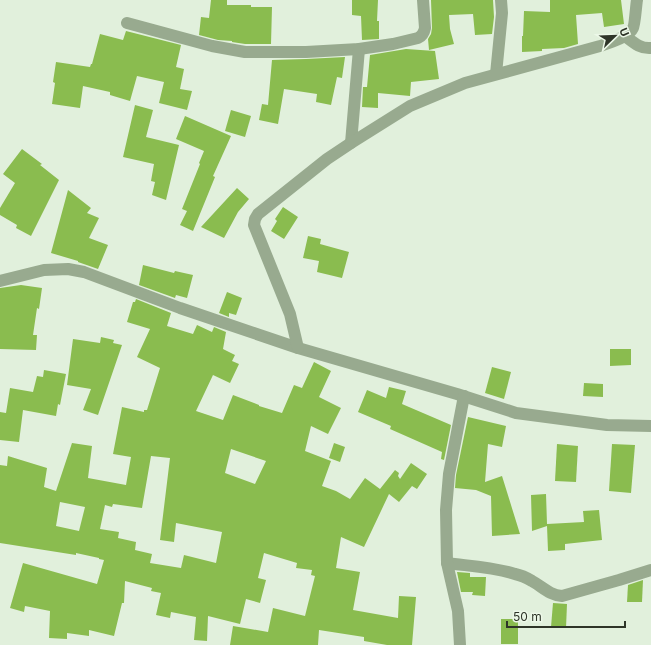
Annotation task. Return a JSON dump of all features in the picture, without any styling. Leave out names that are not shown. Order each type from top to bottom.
[{"type":"street","points":[[126,23],[212,46],[245,52],[306,52],[358,49],[393,44],[422,36],[425,28],[423,0]]},
{"type":"street","points":[[496,74],[502,13],[501,0]]},
{"type":"street","points":[[298,348],[290,314],[254,225],[258,214],[350,143],[410,106],[465,83],[600,46],[625,36],[634,28],[637,0]]},
{"type":"street","points":[[625,36],[640,46],[651,48]]},
{"type":"street","points":[[350,143],[358,49]]},
{"type":"street","points":[[0,281],[44,270],[68,269],[84,272],[180,308],[298,348],[464,396],[516,413],[607,425],[651,426]]},
{"type":"street","points":[[460,645],[458,611],[447,563],[446,510],[449,474],[464,396]]},
{"type":"street","points":[[447,563],[496,569],[514,574],[532,581],[550,593],[562,596],[651,570]]},
{"type":"building","points":[[211,0],[227,0],[227,5],[272,7],[271,44],[245,44],[218,40],[199,35],[201,17],[209,18]]},
{"type":"building","points":[[352,0],[378,0],[377,21],[379,21],[379,39],[362,40],[361,16],[352,15]]},
{"type":"building","points":[[431,0],[493,0],[494,17],[492,34],[475,35],[473,14],[449,15],[450,29],[454,44],[429,50],[428,39],[432,28]]},
{"type":"building","points":[[550,0],[621,0],[624,24],[604,27],[602,13],[576,15],[578,44],[564,48],[522,52],[524,11],[550,12]]},
{"type":"building","points":[[126,31],[181,45],[176,67],[184,69],[180,89],[192,91],[187,110],[159,103],[164,82],[137,76],[130,101],[110,95],[110,92],[83,86],[80,108],[52,104],[56,62],[90,67],[100,34],[123,40]]},
{"type":"building","points":[[406,49],[435,51],[439,79],[411,82],[410,96],[378,93],[378,108],[362,107],[363,87],[367,87],[370,55]]},
{"type":"building","points":[[345,57],[342,78],[337,77],[331,105],[316,102],[317,94],[284,89],[278,124],[259,120],[262,104],[268,105],[272,60]]},
{"type":"building","points":[[135,105],[153,110],[146,137],[179,145],[166,200],[152,195],[155,182],[151,181],[154,164],[123,157]]},
{"type":"building","points":[[231,110],[251,116],[245,137],[225,131]]},
{"type":"building","points":[[185,116],[231,136],[213,176],[215,177],[193,231],[180,225],[187,211],[182,209],[204,151],[176,139]]},
{"type":"building","points":[[22,149],[42,164],[40,165],[59,180],[31,236],[16,228],[17,225],[0,215],[0,208],[15,183],[3,174]]},
{"type":"building","points":[[237,188],[249,199],[238,212],[224,238],[201,227]]},
{"type":"building","points":[[68,190],[91,208],[87,213],[99,218],[89,238],[108,245],[98,269],[51,253]]},
{"type":"building","points":[[283,207],[298,217],[284,239],[271,231],[277,221],[275,219]]},
{"type":"building","points":[[308,236],[321,239],[320,244],[349,252],[342,278],[317,272],[319,261],[303,258]]},
{"type":"building","points":[[143,265],[174,273],[175,271],[193,275],[187,298],[176,295],[175,298],[139,285]]},
{"type":"building","points":[[21,285],[42,288],[33,335],[37,335],[36,350],[0,349],[0,288]]},
{"type":"building","points":[[227,292],[242,298],[236,315],[229,313],[229,317],[219,313]]},
{"type":"building","points":[[136,299],[171,313],[167,326],[193,334],[197,325],[212,332],[214,327],[226,332],[223,349],[235,355],[232,361],[239,364],[230,383],[213,375],[196,411],[223,420],[233,395],[259,406],[282,413],[294,385],[302,388],[314,362],[331,371],[319,397],[341,408],[328,434],[311,426],[305,451],[331,461],[322,486],[336,491],[350,499],[365,478],[380,489],[395,470],[399,473],[398,476],[400,479],[411,463],[427,474],[417,489],[412,486],[399,502],[389,494],[364,547],[341,537],[336,568],[360,572],[353,610],[398,618],[399,596],[416,597],[412,645],[387,645],[364,641],[364,637],[319,630],[318,645],[230,645],[233,626],[268,632],[273,608],[305,616],[315,576],[311,575],[312,570],[296,568],[297,563],[264,553],[258,578],[266,580],[260,603],[246,599],[240,624],[208,616],[207,641],[194,640],[196,617],[171,612],[170,618],[156,615],[161,593],[151,591],[152,588],[125,581],[124,603],[122,603],[114,636],[89,630],[89,636],[67,633],[67,639],[49,638],[50,611],[25,606],[24,612],[10,608],[23,563],[97,584],[104,560],[76,553],[76,555],[0,543],[0,465],[7,466],[8,456],[47,468],[44,487],[56,491],[72,443],[92,446],[88,478],[126,485],[131,457],[113,454],[122,407],[144,412],[144,410],[147,410],[160,368],[137,357],[150,329],[127,322],[133,302],[135,302]],"holes":[[[231,449],[266,461],[255,484],[225,473]],[[151,456],[170,458],[160,540],[174,542],[176,523],[222,532],[216,563],[184,555],[181,568],[150,563],[152,554],[135,550],[136,542],[118,538],[119,532],[100,529],[105,505],[112,507],[113,504],[142,508]],[[60,502],[85,507],[79,531],[56,526]]]},
{"type":"building","points":[[101,337],[114,340],[113,343],[122,345],[98,415],[83,410],[91,389],[67,385],[73,339],[100,343]]},
{"type":"building","points":[[610,349],[631,349],[631,365],[610,366]]},
{"type":"building","points":[[492,367],[511,372],[504,399],[485,393]]},
{"type":"building","points":[[44,370],[66,374],[60,405],[58,404],[56,416],[23,410],[19,442],[0,440],[0,412],[6,413],[10,388],[33,392],[37,376],[43,377]]},
{"type":"building","points":[[584,383],[603,384],[603,397],[583,396]]},
{"type":"building","points":[[389,387],[406,391],[402,404],[451,425],[444,460],[441,459],[442,452],[390,429],[391,426],[358,412],[367,390],[386,398]]},
{"type":"building","points":[[468,417],[506,426],[502,447],[488,444],[485,482],[502,476],[520,534],[492,536],[491,496],[476,490],[455,488],[456,475]]},
{"type":"building","points":[[334,443],[345,447],[340,462],[329,458]]},
{"type":"building","points":[[557,444],[578,446],[576,482],[555,481]]},
{"type":"building","points":[[612,444],[635,445],[631,493],[609,491]]},
{"type":"building","points":[[546,494],[547,524],[584,522],[583,511],[599,510],[602,540],[565,544],[565,550],[548,551],[547,526],[532,531],[531,495]]},
{"type":"building","points":[[457,572],[470,573],[470,577],[486,577],[485,596],[472,595],[473,592],[461,592]]},
{"type":"building","points":[[643,580],[642,602],[627,602],[628,585]]},
{"type":"building","points":[[553,603],[567,604],[566,628],[551,627]]},
{"type":"building","points":[[501,619],[518,619],[518,644],[501,644]]}]
